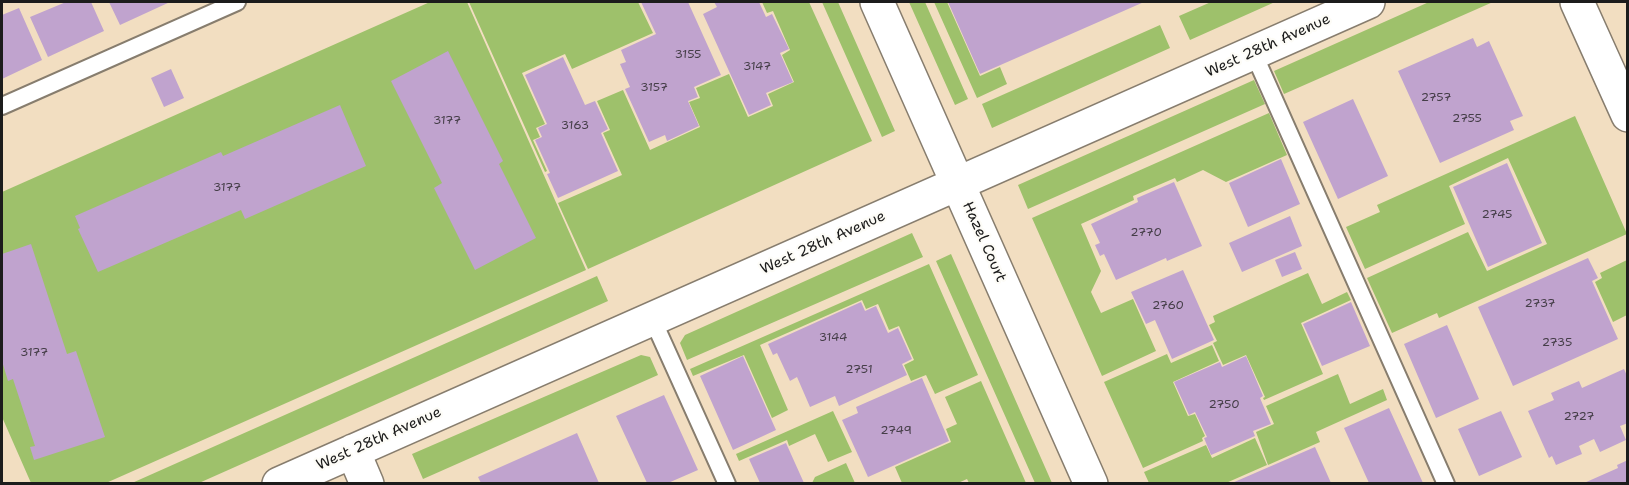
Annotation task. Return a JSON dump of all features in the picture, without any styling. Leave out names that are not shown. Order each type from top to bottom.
[{"type":"street","name":"Hazel Court","points":[[877,2],[1092,483]]},
{"type":"street","name":"West 28th Avenue","points":[[279,483],[1368,2]]},
{"type":"street","points":[[1576,2],[1628,115]]},
{"type":"street","points":[[353,451],[367,483]]},
{"type":"lane","points":[[2,106],[237,2]]},
{"type":"lane","points":[[1253,52],[1446,483]]},
{"type":"lane","points":[[652,318],[727,483]]},
{"type":"green space","points":[[430,2],[467,2],[586,270],[106,483],[31,483],[2,417],[2,192]]},
{"type":"green space","points":[[469,2],[638,2],[653,33],[572,69],[565,54],[522,73],[545,124],[536,128],[540,137],[533,140],[547,171],[545,172]]},
{"type":"green space","points":[[762,2],[809,2],[872,141],[588,269],[558,203],[622,175],[603,133],[610,130],[597,101],[623,90],[650,150],[700,127],[689,102],[700,98],[696,88],[729,74],[748,117],[773,106],[768,94],[794,82],[782,55],[790,50],[773,11],[767,13]]},
{"type":"green space","points":[[822,2],[838,2],[895,131],[882,137]]},
{"type":"green space","points":[[909,2],[925,2],[968,99],[955,105]]},
{"type":"green space","points":[[934,2],[947,2],[980,76],[1000,67],[1007,84],[977,98]]},
{"type":"green space","points":[[1211,2],[1275,2],[1190,40],[1179,16]]},
{"type":"green space","points":[[1429,2],[1493,2],[1284,94],[1274,71]]},
{"type":"green space","points":[[1160,25],[1170,48],[992,128],[982,104]]},
{"type":"green space","points":[[1254,80],[1265,104],[1028,209],[1018,185]]},
{"type":"green space","points":[[1269,113],[1287,155],[1226,182],[1203,170],[1177,182],[1175,178],[1133,196],[1134,200],[1081,224],[1101,271],[1091,292],[1101,313],[1133,299],[1156,351],[1102,376],[1032,218]]},
{"type":"green space","points":[[1575,116],[1627,234],[1439,318],[1437,313],[1392,333],[1367,278],[1468,232],[1487,271],[1547,244],[1508,158],[1449,186],[1465,224],[1365,269],[1346,227],[1380,212],[1377,205]]},
{"type":"green space","points":[[912,233],[923,257],[687,360],[680,343],[685,335]]},
{"type":"green space","points":[[951,254],[1052,483],[1035,483],[936,261]]},
{"type":"green space","points":[[1627,260],[1627,315],[1613,322],[1595,282],[1602,278],[1600,273]]},
{"type":"green space","points":[[929,264],[978,375],[935,394],[926,375],[911,381],[904,365],[914,360],[899,326],[889,330],[878,304],[866,309],[862,300],[760,345],[788,410],[772,418],[744,355],[693,376],[690,369]]},
{"type":"green space","points":[[1308,273],[1322,304],[1347,292],[1351,300],[1301,323],[1323,374],[1264,400],[1265,397],[1246,355],[1223,365],[1213,343],[1217,341],[1209,325],[1215,322],[1213,316]]},
{"type":"green space","points":[[597,276],[608,301],[199,483],[132,483]]},
{"type":"green space","points":[[1212,345],[1219,361],[1173,382],[1188,416],[1195,414],[1205,436],[1202,438],[1203,441],[1143,468],[1104,382],[1167,354],[1171,363]]},
{"type":"green space","points":[[641,355],[650,357],[658,375],[423,479],[412,454]]},
{"type":"green space","points":[[1338,374],[1350,404],[1383,389],[1387,400],[1316,432],[1320,442],[1268,465],[1256,432],[1274,424],[1266,406]]},
{"type":"green space","points":[[981,381],[1026,483],[969,483],[967,479],[958,483],[902,483],[895,467],[951,442],[946,429],[957,424],[945,397]]},
{"type":"green space","points":[[833,411],[852,452],[828,462],[815,434],[789,446],[787,440],[739,461],[736,454]]},
{"type":"green space","points":[[1255,438],[1267,465],[1226,483],[1149,483],[1144,472],[1206,445],[1212,458]]},
{"type":"green space","points":[[846,463],[855,483],[812,483],[815,477]]},
{"type":"building","points":[[66,2],[91,2],[104,31],[48,57],[30,17]]},
{"type":"building","points":[[109,2],[170,2],[120,25]]},
{"type":"building","points":[[641,2],[688,2],[721,75],[694,87],[698,97],[688,101],[699,126],[667,141],[665,135],[649,142],[625,89],[630,87],[620,64],[626,62],[621,50],[656,34]]},
{"type":"building","points":[[714,2],[759,2],[766,17],[772,14],[789,49],[780,53],[793,82],[766,93],[771,105],[749,115],[703,14],[717,7]]},
{"type":"building","points":[[948,2],[1144,2],[980,74]]},
{"type":"building","points":[[19,8],[42,60],[2,79],[2,15]]},
{"type":"building","points":[[1473,38],[1477,47],[1489,41],[1523,116],[1510,121],[1514,130],[1440,163],[1398,71]]},
{"type":"building","points":[[448,51],[503,161],[499,164],[536,238],[475,270],[434,188],[442,183],[391,81]]},
{"type":"building","points":[[563,57],[585,105],[595,101],[608,129],[601,133],[618,171],[558,198],[535,140],[542,137],[538,128],[547,124],[525,75]]},
{"type":"building","points":[[171,69],[184,98],[164,107],[151,78]]},
{"type":"building","points":[[1353,99],[1388,176],[1338,199],[1303,122]]},
{"type":"building","points":[[340,105],[366,166],[245,219],[241,210],[98,272],[78,229],[80,228],[75,216],[221,152],[223,156]]},
{"type":"building","points":[[1281,159],[1300,204],[1248,227],[1229,183]]},
{"type":"building","points":[[1507,163],[1542,243],[1488,267],[1453,187]]},
{"type":"building","points":[[1174,182],[1202,246],[1167,261],[1166,258],[1116,280],[1104,254],[1100,256],[1095,245],[1100,243],[1091,224],[1138,202],[1137,198]]},
{"type":"building","points":[[1290,216],[1302,246],[1242,272],[1229,243]]},
{"type":"building","points":[[31,244],[67,354],[76,351],[105,437],[34,460],[30,447],[35,446],[13,379],[8,381],[2,361],[2,254]]},
{"type":"building","points":[[1295,252],[1302,269],[1282,277],[1275,260]]},
{"type":"building","points":[[1588,258],[1598,278],[1592,281],[1618,339],[1513,386],[1478,307]]},
{"type":"building","points":[[1183,270],[1214,340],[1172,359],[1155,320],[1146,324],[1131,292]]},
{"type":"building","points":[[861,302],[865,311],[876,306],[888,333],[898,328],[912,359],[902,364],[907,375],[839,406],[835,396],[810,407],[797,377],[790,381],[777,353],[773,355],[768,344]]},
{"type":"building","points":[[1351,302],[1370,346],[1322,366],[1303,324]]},
{"type":"building","points":[[1447,325],[1479,399],[1436,418],[1404,344]]},
{"type":"building","points":[[743,356],[776,430],[733,450],[700,376]]},
{"type":"building","points":[[1246,356],[1263,396],[1260,398],[1271,424],[1253,431],[1255,436],[1211,455],[1204,438],[1207,437],[1195,412],[1189,415],[1174,382],[1220,362],[1222,367]]},
{"type":"building","points":[[1624,369],[1628,378],[1628,423],[1620,426],[1626,440],[1600,452],[1594,439],[1579,446],[1582,454],[1556,465],[1552,456],[1549,458],[1528,411],[1554,400],[1551,393],[1579,381],[1582,388]]},
{"type":"building","points":[[922,378],[949,441],[868,477],[842,420],[858,413],[856,407]]},
{"type":"building","points":[[664,395],[698,470],[668,483],[647,483],[616,416]]},
{"type":"building","points":[[1389,408],[1423,483],[1369,483],[1344,428]]},
{"type":"building","points":[[1501,411],[1522,457],[1479,476],[1458,429]]},
{"type":"building","points":[[577,433],[599,483],[481,483],[478,477]]},
{"type":"building","points":[[786,443],[804,483],[760,483],[749,459]]},
{"type":"building","points":[[1315,447],[1331,483],[1232,483]]},
{"type":"building","points":[[1628,460],[1628,483],[1584,483],[1618,468],[1617,465]]}]
